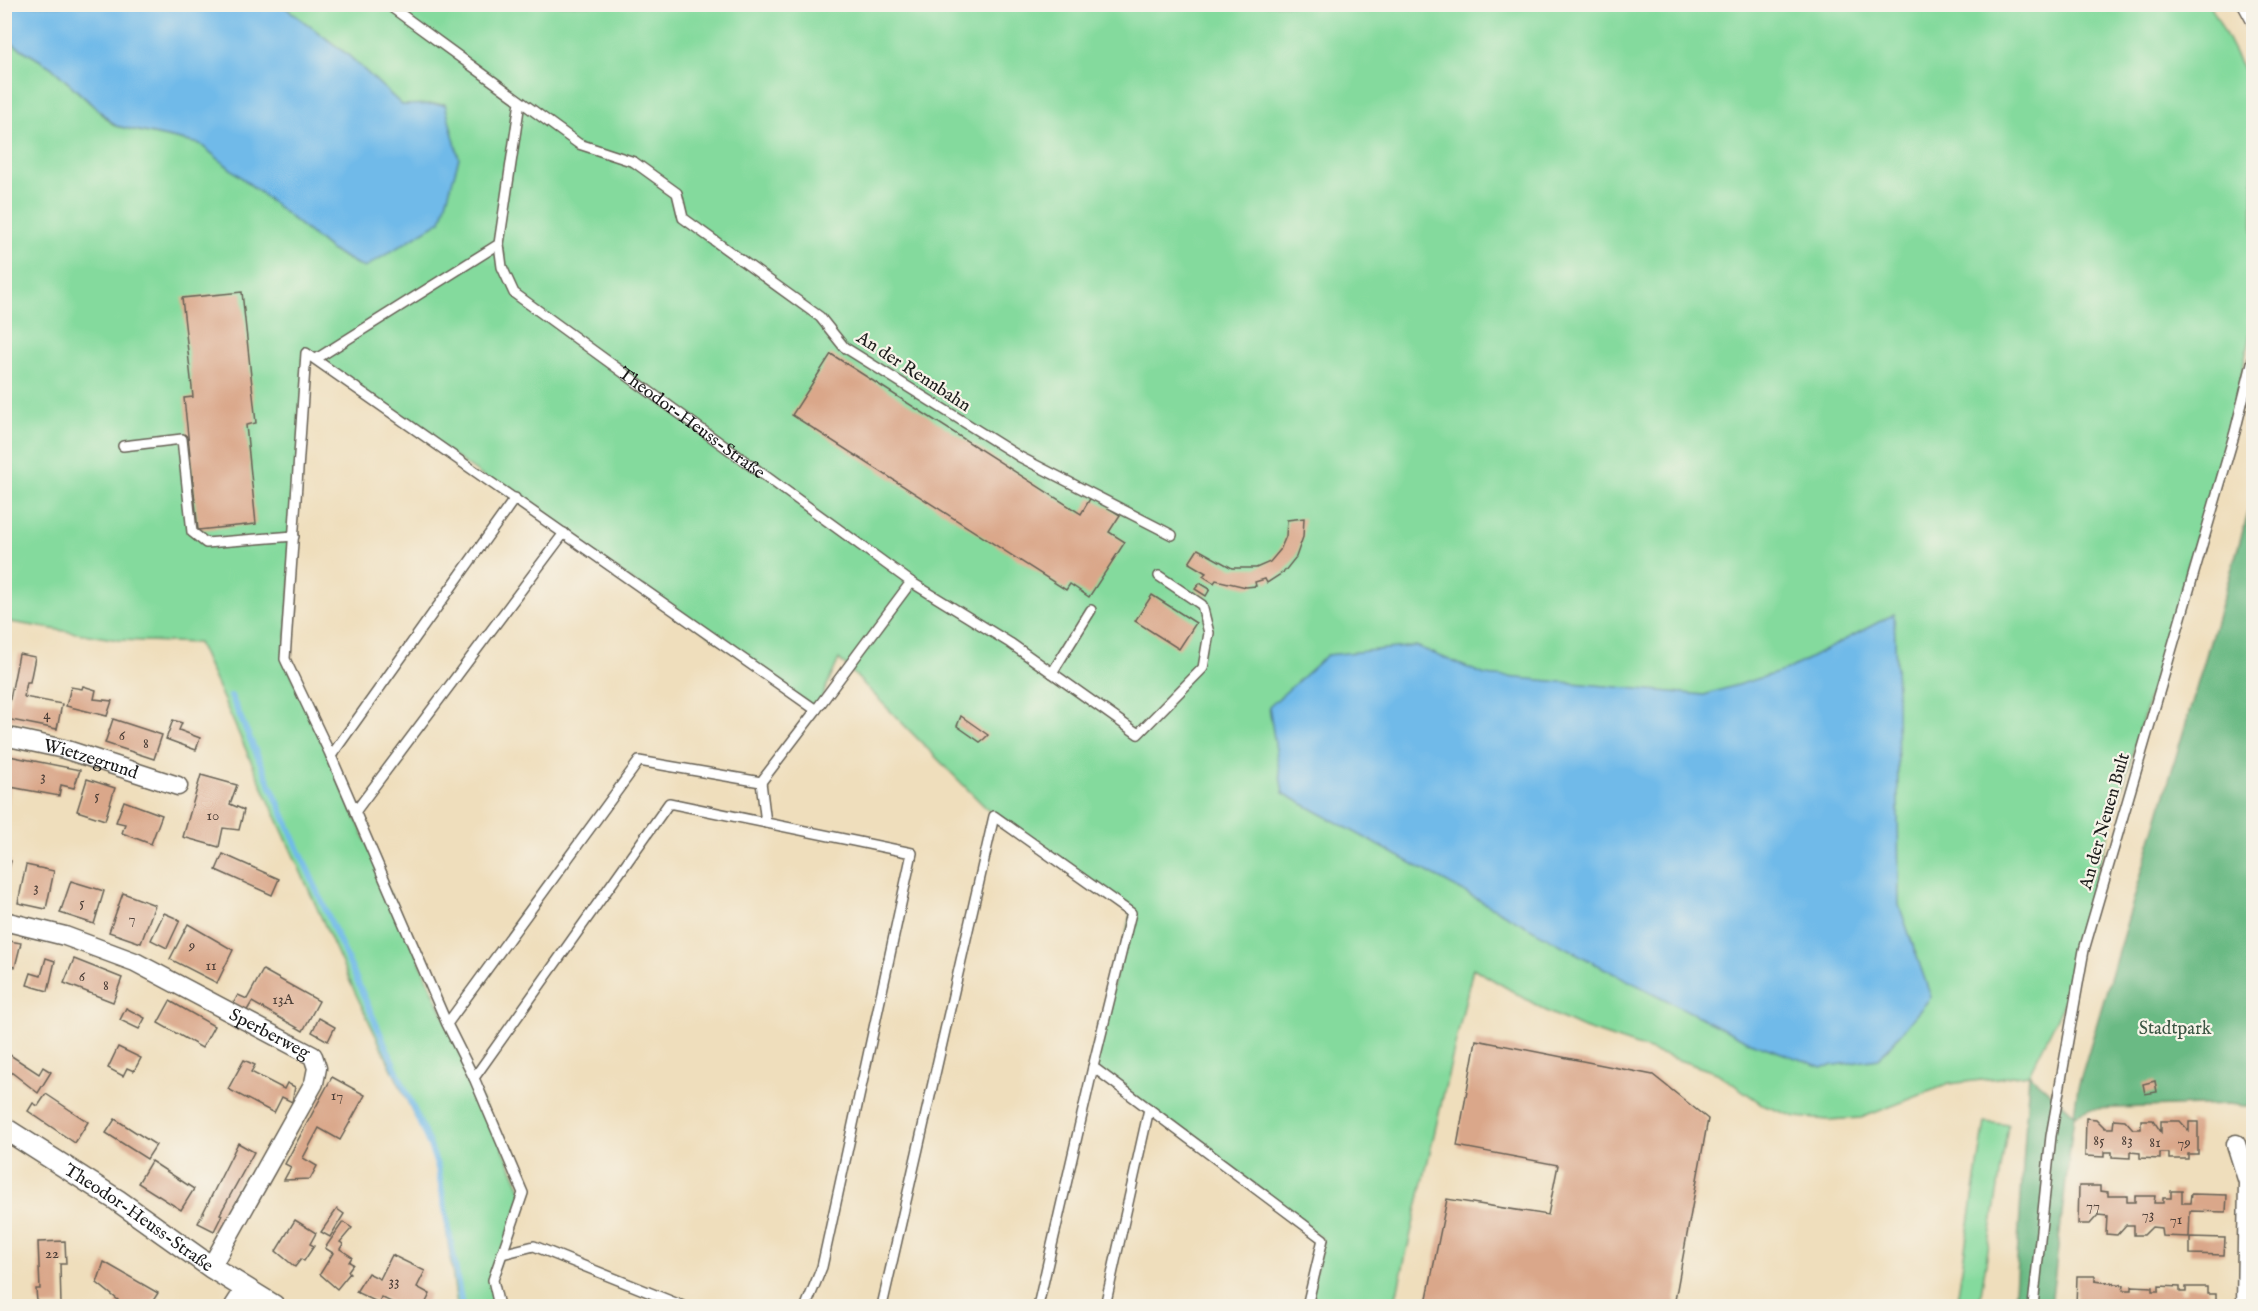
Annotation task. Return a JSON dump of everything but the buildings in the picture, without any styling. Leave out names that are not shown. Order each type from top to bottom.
[{"type":"street","name":"Wietzegrund","points":[[4,736],[64,749],[178,786]]},
{"type":"street","name":"Sperberweg","points":[[4,921],[65,936],[135,962],[313,1056],[317,1068],[314,1083],[211,1267]]},
{"type":"street","name":"Theodor-Heuss-Straße","points":[[4,1128],[117,1200],[211,1267],[240,1298],[274,1306]]},
{"type":"street","points":[[2236,1144],[2248,1182],[2246,1306]]},
{"type":"lane","name":"An der Rennbahn","points":[[387,4],[579,144],[634,162],[677,193],[683,218],[820,316],[844,348],[1020,458],[1172,535]]},
{"type":"lane","points":[[2242,4],[2253,26]]},
{"type":"lane","name":"Theodor-Heuss-Straße","points":[[520,102],[499,244],[501,267],[514,293],[911,582],[1010,643],[1138,734],[1203,668],[1209,633],[1202,605],[1159,576]]},
{"type":"lane","points":[[316,359],[499,244]]},
{"type":"lane","points":[[500,1306],[493,1280],[523,1193],[331,756],[285,659],[306,353],[816,710]]},
{"type":"lane","name":"An der Neuen Bult","points":[[2033,1306],[2051,1136],[2084,950],[2235,432],[2253,355]]},
{"type":"lane","points":[[123,446],[183,439],[192,532],[206,543],[294,536]]},
{"type":"lane","points":[[331,756],[515,498]]},
{"type":"lane","points":[[355,812],[564,533]]},
{"type":"lane","points":[[766,823],[761,782],[911,582]]},
{"type":"lane","points":[[1053,673],[1091,610]]},
{"type":"lane","points":[[447,1024],[639,761],[761,782]]},
{"type":"lane","points":[[474,1078],[669,803],[912,853],[822,1267],[806,1306]]},
{"type":"lane","points":[[882,1306],[994,816],[1131,913],[1038,1306]]},
{"type":"lane","points":[[1093,1067],[1323,1239],[1308,1306]]},
{"type":"lane","points":[[1105,1306],[1149,1109]]},
{"type":"lane","points":[[502,1254],[534,1246],[683,1306]]},
{"type":"green space","points":[[2210,4],[2253,88],[2253,320],[2234,412],[2090,896],[2063,1006],[2029,1074],[1949,1084],[1861,1118],[1828,1120],[1796,1117],[1765,1106],[1717,1073],[1581,1027],[1548,1012],[1473,968],[1394,1306],[1307,1306],[1323,1239],[1093,1067],[1131,913],[994,816],[839,659],[816,710],[307,353],[285,659],[523,1193],[493,1280],[499,1306],[457,1306],[437,1163],[352,986],[198,643],[119,640],[5,621],[5,39],[51,67],[115,126],[200,144],[331,250],[364,268],[444,104],[402,105],[348,55],[282,5]]},
{"type":"green space","name":"Stadtpark","points":[[2253,497],[2253,1107],[2228,1104],[2089,1109],[2074,1115],[2051,1306],[2014,1306],[2029,1074],[2074,1114],[2078,1087]]},
{"type":"green space","points":[[1985,1122],[2008,1125],[1979,1306],[1956,1306]]},
{"type":"water","points":[[4,5],[282,5],[348,55],[402,105],[445,104],[459,158],[441,221],[364,268],[331,250],[200,144],[116,126],[51,67],[5,39]]},
{"type":"water","points":[[1894,614],[1899,905],[1931,997],[1879,1059],[1822,1067],[1747,1041],[1592,962],[1283,793],[1269,707],[1327,655],[1416,646],[1485,675],[1704,695],[1787,670]]},
{"type":"waterway","points":[[231,696],[430,1146],[438,1168],[462,1306]]}]
